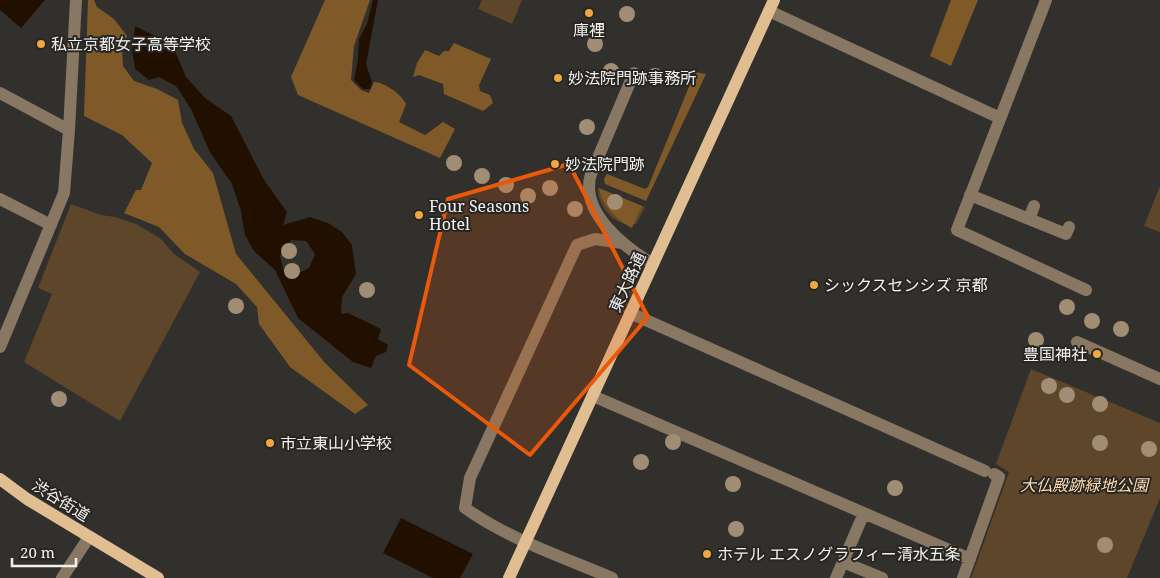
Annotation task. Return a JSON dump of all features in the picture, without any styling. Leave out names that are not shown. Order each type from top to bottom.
[{"type":"main road","name":"東大路通","points":[[509,578],[771,6]]},
{"type":"main road","name":"渋谷街道","points":[[0,479],[27,499],[158,578]]},
{"type":"street","points":[[0,346],[64,193],[76,0]]},
{"type":"street","points":[[1046,0],[957,230],[1086,290]]},
{"type":"street","points":[[771,6],[1000,118]]},
{"type":"street","points":[[634,73],[588,182],[591,197],[600,216],[622,244],[653,264]]},
{"type":"street","points":[[0,93],[69,130]]},
{"type":"street","points":[[970,196],[1066,234],[1069,228]]},
{"type":"street","points":[[0,199],[51,225]]},
{"type":"street","points":[[1029,219],[1034,206]]},
{"type":"street","points":[[612,578],[526,541],[478,518],[465,508],[470,478],[577,245],[595,239],[622,244]]},
{"type":"street","points":[[630,313],[999,477],[963,578]]},
{"type":"street","points":[[1077,342],[1160,379]]},
{"type":"street","points":[[593,396],[970,558]]},
{"type":"street","points":[[836,578],[864,513]]},
{"type":"street","points":[[62,578],[89,537]]},
{"type":"street","points":[[843,562],[882,578]]},
{"type":"highlighted area","points":[[569,164],[648,317],[530,455],[409,365],[448,199]]},
{"type":"green space","points":[[482,0],[522,0],[512,24],[478,9]]},
{"type":"green space","points":[[1160,186],[1160,232],[1144,226]]},
{"type":"green space","points":[[598,188],[645,207],[636,224],[621,223],[609,215],[601,202]]},
{"type":"green space","points":[[71,204],[101,215],[115,217],[136,224],[160,238],[174,254],[200,272],[120,421],[24,362],[52,294],[38,288]]},
{"type":"green space","name":"大仏殿跡緑地公園","points":[[1031,369],[1160,423],[1160,498],[1127,578],[971,578],[1009,472],[996,464]]},
{"type":"shaded area","points":[[0,0],[45,0],[21,28],[0,10]]},
{"type":"shaded area","points":[[88,0],[94,0],[97,7],[114,19],[127,36],[122,49],[123,66],[134,81],[157,89],[178,100],[182,123],[194,149],[213,173],[236,254],[325,363],[368,405],[355,414],[290,367],[259,324],[257,307],[236,284],[185,254],[159,227],[124,213],[136,190],[141,190],[152,163],[122,135],[84,116]]},
{"type":"shaded area","points":[[325,0],[370,0],[354,46],[351,80],[361,90],[369,93],[374,82],[383,84],[393,90],[401,96],[406,104],[399,122],[425,135],[443,122],[455,129],[440,158],[298,95],[291,77]]},
{"type":"shaded area","points":[[373,0],[378,0],[366,64],[372,82],[370,89],[363,89],[354,80],[359,39],[367,24]]},
{"type":"shaded area","points":[[951,0],[978,0],[951,66],[930,56]]},
{"type":"shaded area","points":[[135,26],[157,37],[175,51],[186,77],[205,98],[231,116],[264,180],[287,212],[283,225],[310,217],[328,223],[342,232],[352,245],[356,274],[342,297],[341,314],[348,313],[381,329],[378,339],[388,345],[386,352],[376,356],[371,368],[353,362],[298,318],[275,270],[254,251],[245,235],[241,211],[232,184],[210,152],[191,109],[176,86],[159,77],[149,80],[135,69],[132,50]],"holes":[[[291,240],[306,241],[315,254],[309,268],[299,273],[284,272],[280,256]]]},
{"type":"shaded area","points":[[454,43],[491,59],[479,85],[480,91],[490,95],[493,103],[483,111],[444,94],[443,84],[419,75],[413,77],[417,63],[425,50],[439,56],[444,51],[449,51]]},
{"type":"shaded area","points":[[695,72],[706,74],[646,201],[605,184],[604,179],[607,174],[645,189],[648,187]]},
{"type":"shaded area","points":[[599,188],[642,206],[632,228],[611,212],[603,201]]},
{"type":"shaded area","points":[[401,518],[473,554],[460,578],[433,578],[383,553]]},
{"type":"place","name":"庫裡","points":[[589,13]]},
{"type":"place","name":"私立京都女子高等学校","points":[[41,44]]},
{"type":"place","name":"妙法院門跡事務所","points":[[558,78]]},
{"type":"place","name":"妙法院門跡","points":[[555,164]]},
{"type":"place","name":"Four Seasons Hotel","points":[[419,215]]},
{"type":"place","name":"シックスセンシズ 京都","points":[[814,285]]},
{"type":"place","name":"豊国神社","points":[[1097,354]]},
{"type":"place","name":"市立東山小学校","points":[[270,443]]},
{"type":"place","name":"ホテル エスノグラフィー清水五条","points":[[707,554]]}]
